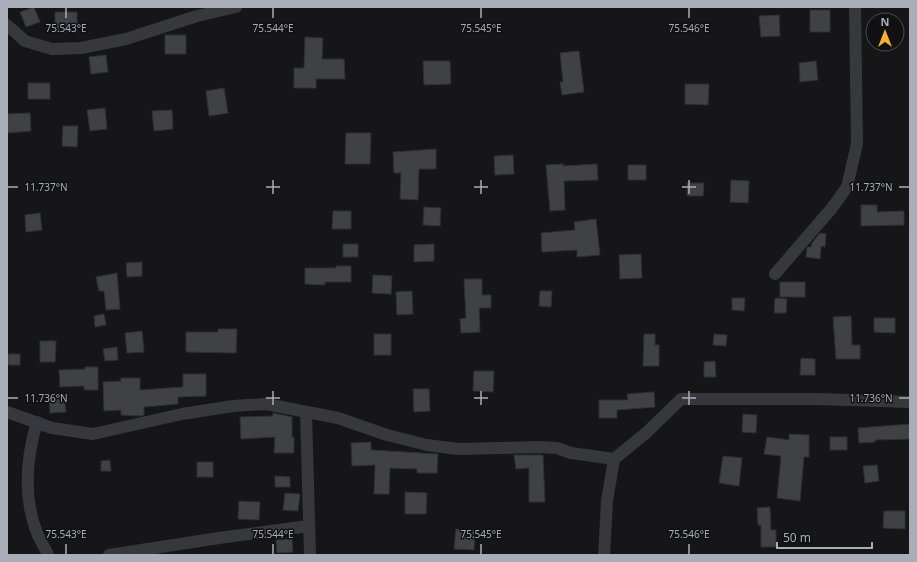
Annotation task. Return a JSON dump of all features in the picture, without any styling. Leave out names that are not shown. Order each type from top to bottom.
[{"type":"street","points":[[7,25],[25,41],[52,49],[81,48],[126,39],[197,16],[236,7]]},
{"type":"street","points":[[775,274],[832,208],[847,187],[857,144],[854,7]]},
{"type":"street","points":[[604,555],[607,501],[614,459],[646,433],[681,399],[818,399],[910,402]]},
{"type":"street","points":[[7,412],[52,428],[93,434],[182,414],[233,406],[266,404],[338,418],[387,435],[427,445],[458,449],[556,448],[571,453],[614,459]]},
{"type":"street","points":[[306,412],[310,555]]},
{"type":"street","points":[[37,422],[28,458],[27,487],[32,516],[37,533],[48,555]]},
{"type":"street","points":[[109,555],[309,526]]},
{"type":"building","points":[[34,7],[40,22],[26,27],[20,12]]},
{"type":"building","points":[[810,10],[830,10],[830,32],[810,32]]},
{"type":"building","points":[[55,12],[77,12],[77,32],[55,32]]},
{"type":"building","points":[[779,15],[780,36],[761,37],[759,16]]},
{"type":"building","points":[[165,35],[186,35],[186,54],[165,54]]},
{"type":"building","points":[[305,37],[323,38],[322,59],[344,59],[345,79],[316,79],[316,88],[294,88],[294,68],[304,68]]},
{"type":"building","points":[[579,51],[584,92],[562,95],[560,82],[563,82],[560,53]]},
{"type":"building","points":[[106,55],[108,72],[91,74],[89,57]]},
{"type":"building","points":[[423,61],[450,61],[451,84],[424,85]]},
{"type":"building","points":[[816,61],[818,80],[800,82],[799,63]]},
{"type":"building","points":[[28,83],[50,83],[50,99],[28,99]]},
{"type":"building","points":[[685,84],[709,84],[708,105],[685,104]]},
{"type":"building","points":[[224,88],[228,113],[209,116],[206,91]]},
{"type":"building","points":[[105,108],[107,129],[90,131],[87,110]]},
{"type":"building","points":[[172,110],[173,129],[154,131],[152,111]]},
{"type":"building","points":[[30,113],[31,131],[7,133],[7,114]]},
{"type":"building","points":[[63,126],[78,126],[77,147],[62,146]]},
{"type":"building","points":[[346,133],[371,133],[370,164],[345,164]]},
{"type":"building","points":[[436,149],[436,169],[419,169],[418,200],[400,199],[401,173],[394,173],[393,152]]},
{"type":"building","points":[[513,155],[514,174],[495,175],[494,156]]},
{"type":"building","points":[[563,164],[563,166],[597,164],[598,180],[564,181],[565,210],[550,211],[546,165]]},
{"type":"building","points":[[628,165],[646,165],[646,180],[628,180]]},
{"type":"building","points":[[731,180],[749,181],[748,203],[730,202]]},
{"type":"building","points":[[687,183],[704,183],[703,196],[687,196]]},
{"type":"building","points":[[861,205],[877,205],[877,212],[904,211],[904,225],[861,226]]},
{"type":"building","points":[[424,207],[441,208],[440,226],[423,225]]},
{"type":"building","points":[[333,211],[351,211],[351,229],[332,229]]},
{"type":"building","points":[[40,213],[42,230],[26,232],[25,215]]},
{"type":"building","points":[[596,219],[600,255],[577,257],[577,250],[542,252],[541,233],[575,230],[574,222]]},
{"type":"building","points":[[820,233],[826,234],[825,247],[821,246],[820,259],[806,257],[807,248],[811,247],[812,243]]},
{"type":"building","points":[[343,244],[358,244],[358,257],[343,257]]},
{"type":"building","points":[[434,244],[434,261],[414,262],[414,245]]},
{"type":"building","points":[[641,254],[642,278],[620,279],[619,255]]},
{"type":"building","points":[[142,262],[142,276],[127,277],[126,263]]},
{"type":"building","points":[[336,266],[351,266],[351,282],[325,282],[325,285],[305,284],[305,268],[336,268]]},
{"type":"building","points":[[117,273],[120,309],[106,310],[104,291],[99,291],[96,277]]},
{"type":"building","points":[[373,275],[392,276],[391,294],[372,293]]},
{"type":"building","points":[[464,279],[482,279],[482,295],[491,295],[491,308],[479,308],[480,332],[461,333],[460,319],[466,318]]},
{"type":"building","points":[[780,282],[805,282],[805,297],[780,297]]},
{"type":"building","points":[[412,291],[413,314],[397,315],[396,292]]},
{"type":"building","points":[[540,291],[552,291],[551,307],[539,306]]},
{"type":"building","points":[[732,298],[745,298],[744,311],[732,310]]},
{"type":"building","points":[[775,298],[787,299],[786,313],[774,313]]},
{"type":"building","points":[[104,314],[106,325],[95,327],[94,316]]},
{"type":"building","points":[[851,316],[852,345],[860,345],[860,359],[836,359],[833,317]]},
{"type":"building","points":[[874,318],[895,318],[895,333],[874,332]]},
{"type":"building","points":[[218,329],[237,329],[236,353],[186,352],[186,332],[218,332]]},
{"type":"building","points":[[142,331],[144,352],[127,353],[125,333]]},
{"type":"building","points":[[374,334],[391,334],[391,355],[374,355]]},
{"type":"building","points":[[644,334],[655,334],[655,345],[659,345],[659,366],[643,366]]},
{"type":"building","points":[[714,334],[727,335],[726,346],[713,345]]},
{"type":"building","points":[[40,341],[56,341],[55,362],[40,362]]},
{"type":"building","points":[[117,347],[118,360],[105,361],[103,349]]},
{"type":"building","points":[[8,354],[20,354],[20,365],[8,365]]},
{"type":"building","points":[[801,358],[815,359],[815,375],[800,375]]},
{"type":"building","points":[[715,361],[716,377],[704,377],[704,362]]},
{"type":"building","points":[[85,367],[98,367],[98,390],[84,390],[84,386],[60,387],[59,370],[85,369]]},
{"type":"building","points":[[474,371],[494,371],[493,392],[473,391]]},
{"type":"building","points":[[183,374],[206,374],[206,396],[178,397],[178,404],[144,407],[144,415],[141,416],[121,415],[121,410],[104,411],[103,382],[121,381],[121,378],[140,378],[140,390],[183,387]]},
{"type":"building","points":[[413,389],[429,389],[430,411],[414,412]]},
{"type":"building","points":[[654,392],[655,407],[617,410],[617,418],[599,418],[599,400],[628,400],[627,394]]},
{"type":"building","points":[[64,397],[66,412],[50,413],[49,398]]},
{"type":"building","points":[[273,413],[292,417],[294,453],[274,453],[275,437],[241,439],[240,417],[273,416]]},
{"type":"building","points":[[743,414],[757,415],[756,433],[742,432]]},
{"type":"building","points":[[910,424],[910,439],[875,440],[875,442],[859,443],[858,428]]},
{"type":"building","points":[[789,434],[809,435],[809,457],[804,457],[800,501],[777,498],[781,456],[764,454],[767,437],[789,440]]},
{"type":"building","points":[[830,437],[847,437],[847,450],[830,450]]},
{"type":"building","points":[[371,442],[371,450],[438,454],[437,473],[417,473],[417,469],[390,468],[389,494],[374,494],[375,465],[352,466],[351,443]]},
{"type":"building","points":[[514,455],[543,455],[545,502],[529,502],[529,468],[516,469]]},
{"type":"building","points":[[723,456],[742,458],[739,486],[719,483]]},
{"type":"building","points":[[110,460],[111,471],[101,471],[101,461]]},
{"type":"building","points":[[197,462],[213,462],[213,477],[197,477]]},
{"type":"building","points":[[877,465],[879,481],[865,483],[863,466]]},
{"type":"building","points":[[275,476],[290,477],[290,487],[275,487]]},
{"type":"building","points":[[405,492],[427,493],[426,514],[405,514]]},
{"type":"building","points":[[285,493],[300,494],[298,511],[283,510]]},
{"type":"building","points":[[239,501],[260,502],[259,520],[238,519]]},
{"type":"building","points":[[770,507],[771,530],[776,530],[776,547],[761,547],[761,525],[758,525],[757,508]]},
{"type":"building","points":[[884,511],[905,511],[905,529],[883,528]]},
{"type":"building","points":[[456,529],[475,531],[474,550],[454,549]]},
{"type":"building","points":[[292,539],[293,552],[277,553],[276,540]]}]
